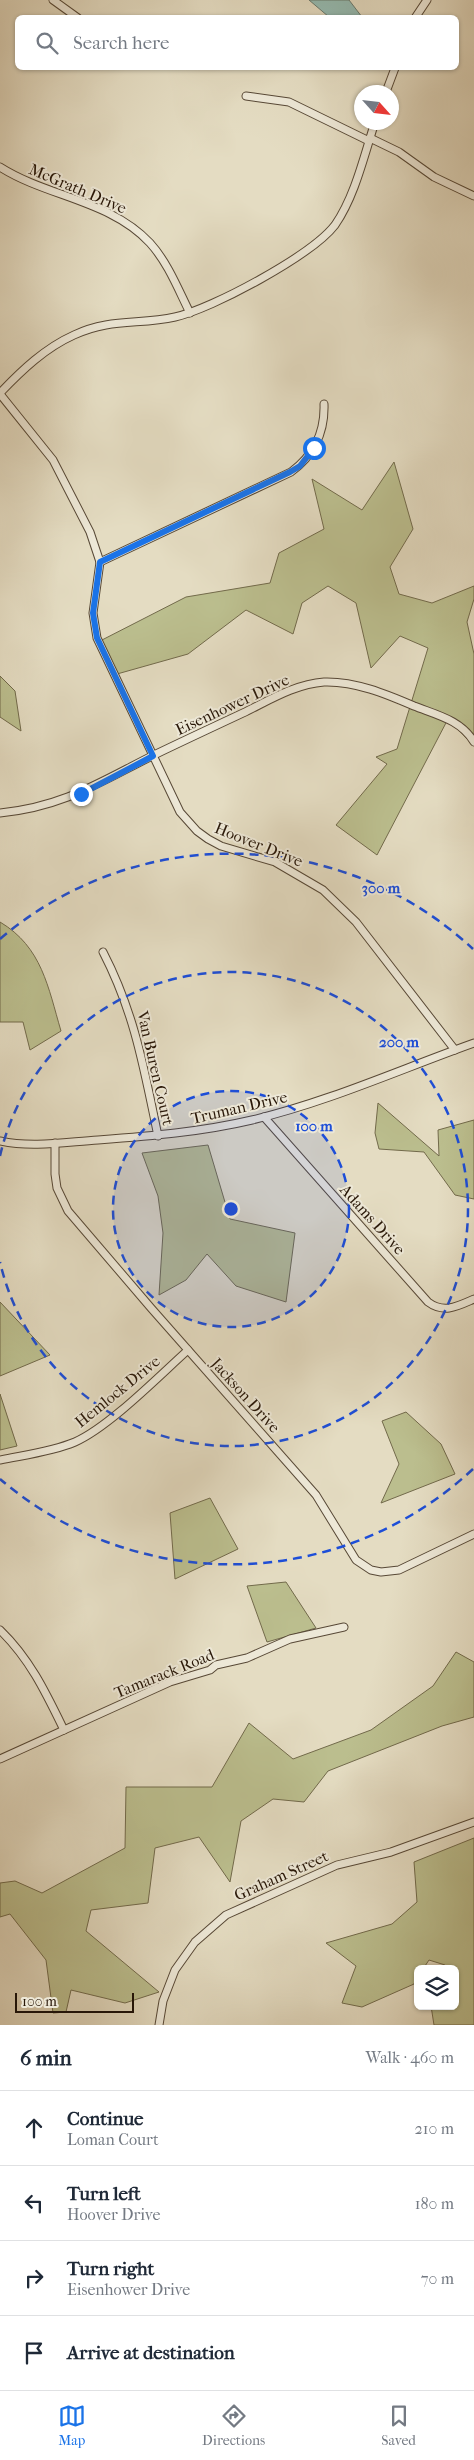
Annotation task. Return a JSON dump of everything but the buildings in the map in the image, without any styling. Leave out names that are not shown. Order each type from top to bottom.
[{"type":"street","points":[[53,0],[74,15]]},
{"type":"street","points":[[417,15],[427,0]]},
{"type":"street","points":[[389,85],[394,70]]},
{"type":"street","points":[[246,96],[289,102],[399,152],[434,178],[474,196]]},
{"type":"street","points":[[0,394],[45,352],[75,334],[108,324],[159,319],[190,313],[266,275],[304,252],[334,225],[347,203],[372,130]]},
{"type":"street","name":"McGrath Drive","points":[[0,167],[25,180],[108,212],[137,231],[150,243],[169,269],[190,313]]},
{"type":"street","name":"Hoover Drive","points":[[0,394],[32,432],[62,474],[90,532],[100,562],[93,613],[97,638],[180,812],[192,827],[208,840],[291,869],[323,890],[353,918],[455,1050]]},
{"type":"street","points":[[100,562],[300,466],[314,448],[323,424],[324,404]]},
{"type":"street","name":"Eisenhower Drive","points":[[0,813],[24,810],[64,800],[101,784],[153,756],[295,689],[322,682],[349,684],[410,704],[455,722],[463,728],[474,742]]},
{"type":"street","name":"Van Buren Court","points":[[103,952],[117,980],[134,1024],[158,1136]]},
{"type":"street","name":"Truman Drive","points":[[0,1141],[26,1144],[55,1143],[158,1136],[218,1127],[264,1117],[329,1097],[474,1043]]},
{"type":"street","name":"Adams Drive","points":[[264,1117],[428,1302],[434,1306],[446,1309],[474,1298]]},
{"type":"street","name":"Jackson Drive","points":[[55,1143],[57,1188],[68,1211],[316,1495],[338,1527],[350,1552],[362,1565],[380,1572],[399,1570],[474,1534]]},
{"type":"street","name":"Hemlock Drive","points":[[0,1460],[64,1446],[83,1438],[138,1394],[188,1350]]},
{"type":"street","name":"Tamarack Road","points":[[0,1760],[170,1682],[210,1670],[216,1665],[247,1658],[290,1639],[344,1627]]},
{"type":"street","points":[[0,1630],[17,1646],[34,1670],[64,1730]]},
{"type":"street","name":"Graham Street","points":[[159,2025],[163,2001],[175,1970],[195,1942],[226,1915],[337,1865],[391,1852],[474,1822]]},
{"type":"green space","points":[[394,462],[413,529],[390,567],[399,594],[432,603],[474,586],[474,599],[467,622],[474,654],[474,746],[448,719],[377,855],[336,825],[387,764],[376,757],[397,749],[428,648],[400,636],[371,668],[356,603],[328,586],[302,603],[293,634],[246,610],[188,654],[117,674],[100,641],[186,597],[270,583],[279,553],[324,529],[312,479],[362,510]]},
{"type":"green space","points":[[0,676],[15,691],[21,731],[0,717]]},
{"type":"green space","points":[[0,922],[25,943],[34,956],[47,984],[61,1031],[30,1050],[23,1022],[0,1022]]},
{"type":"green space","points":[[378,1103],[439,1156],[438,1130],[474,1120],[474,1199],[455,1195],[424,1152],[379,1149],[375,1133]]},
{"type":"green space","points":[[208,1145],[230,1219],[295,1233],[286,1302],[236,1286],[207,1254],[186,1280],[159,1295],[163,1233],[158,1196],[142,1153]]},
{"type":"green space","points":[[0,1302],[50,1355],[0,1376]]},
{"type":"green space","points":[[0,1394],[17,1446],[0,1450]]},
{"type":"green space","points":[[406,1412],[441,1444],[455,1474],[381,1503],[399,1464],[382,1421]]},
{"type":"green space","points":[[210,1498],[238,1549],[175,1579],[170,1513]]},
{"type":"green space","points":[[286,1582],[316,1628],[267,1642],[247,1586]]},
{"type":"green space","points":[[456,1652],[474,1662],[474,1717],[442,1726],[328,1771],[304,1802],[273,1799],[241,1821],[230,1882],[199,1837],[155,1848],[148,1903],[91,1910],[86,1931],[159,1992],[125,2003],[71,1990],[66,2012],[53,2013],[46,1960],[10,1914],[0,1917],[0,1883],[15,1881],[42,1893],[125,1848],[126,1787],[212,1787],[249,1723],[293,1759],[371,1730],[433,1686]]},
{"type":"green space","points":[[474,1838],[474,2025],[434,2025],[432,2010],[459,2010],[459,1965],[445,1965],[429,1960],[426,1965],[414,1965],[414,1984],[362,2007],[342,2003],[356,1966],[326,1943],[392,1924],[417,1902],[414,1862]]},
{"type":"water","points":[[309,0],[349,0],[360,15],[327,15]]},
{"type":"route","points":[[81,794],[153,756],[97,638],[93,613],[100,575],[100,562],[290,472],[300,466],[314,448]]}]
